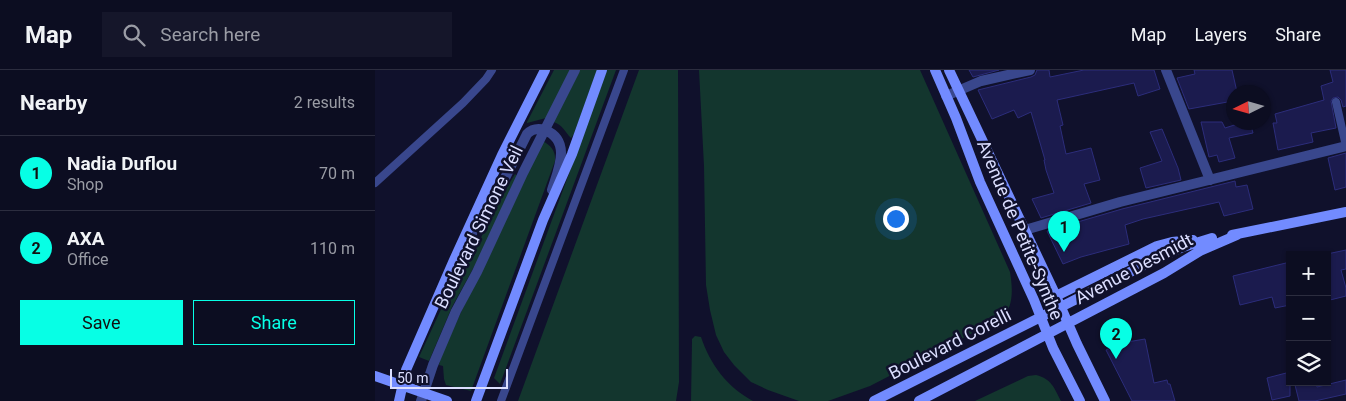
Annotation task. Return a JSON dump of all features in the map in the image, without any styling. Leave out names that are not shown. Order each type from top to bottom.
[{"type":"main road","name":"Boulevard Simone Veil","points":[[399,401],[409,361],[502,155],[545,70]]},
{"type":"main road","points":[[476,401],[543,220],[571,154],[602,70]]},
{"type":"main road","name":"Avenue de Petite-Synthe","points":[[935,70],[956,118],[980,182],[1080,401]]},
{"type":"main road","name":"Avenue de Petite-Synthe","points":[[949,70],[1105,401]]},
{"type":"main road","name":"Avenue Desmidt","points":[[1056,296],[1157,246],[1172,242],[1237,235],[1346,212]]},
{"type":"main road","name":"Avenue Desmidt","points":[[1048,334],[1170,270],[1200,251],[1237,235]]},
{"type":"main road","name":"Avenue Desmidt","points":[[1041,317],[1155,259],[1183,247],[1212,238]]},
{"type":"main road","name":"Boulevard Corelli","points":[[874,401],[1041,317]]},
{"type":"main road","name":"Boulevard Corelli","points":[[919,401],[1048,334]]},
{"type":"main road","points":[[375,376],[402,386],[422,397],[446,401]]},
{"type":"street","name":"Boulevard Simone Veil","points":[[422,397],[433,365],[456,311],[477,272],[515,188],[575,70]]},
{"type":"street","points":[[946,96],[981,81],[1029,70]]},
{"type":"street","points":[[1166,70],[1210,180]]},
{"type":"street","points":[[454,260],[494,200],[527,134],[535,129],[545,130],[556,138],[561,153],[559,168],[543,220]]},
{"type":"street","points":[[1025,230],[1120,202],[1346,146]]},
{"type":"lane","points":[[375,183],[468,98],[492,70]]},
{"type":"lane","points":[[501,401],[624,70]]},
{"type":"lane","points":[[1335,102],[1346,146]]},
{"type":"green space","points":[[554,70],[570,70],[546,118],[527,123],[527,122]]},
{"type":"green space","points":[[579,70],[597,70],[571,138],[561,126],[553,122]]},
{"type":"green space","points":[[607,70],[616,70],[500,384],[494,378]]},
{"type":"green space","points":[[639,70],[678,70],[679,382],[676,401],[518,401]]},
{"type":"green space","points":[[699,70],[920,70],[1010,272],[1011,298],[1009,309],[1006,313],[992,323],[870,386],[828,401],[799,401],[751,382],[724,352],[716,335],[710,310],[706,285],[704,166]]},
{"type":"green space","points":[[543,141],[555,154],[555,161],[471,391],[446,385],[443,366],[439,365],[441,356]]},
{"type":"green space","points":[[515,174],[517,176],[480,256],[452,307],[429,361],[419,357],[449,292],[476,249],[492,213]]},
{"type":"green space","points":[[695,336],[701,337],[709,356],[727,382],[753,401],[691,401],[692,339]]},
{"type":"green space","points":[[1036,375],[1049,382],[1061,401],[975,401],[1028,376]]},
{"type":"building","points":[[969,70],[999,70],[973,77]]},
{"type":"building","points":[[1037,70],[1049,70],[1050,77],[1084,70],[1154,70],[1160,89],[1138,96],[1134,83],[1057,100],[1063,125],[1060,126],[1066,154],[1091,148],[1100,180],[1084,184],[1091,203],[1041,218],[1032,199],[1054,193],[1031,112],[1018,118],[1014,110],[992,119],[978,90],[1031,77],[1035,75]]},
{"type":"building","points":[[1194,70],[1232,70],[1235,85],[1226,85],[1226,102],[1189,109],[1177,78],[1195,74]]},
{"type":"building","points":[[1330,70],[1346,70],[1346,106],[1343,107],[1338,97],[1333,98],[1331,101],[1336,128],[1311,133],[1313,142],[1278,150],[1273,123],[1277,123],[1275,114],[1324,100],[1321,86],[1333,82]]},
{"type":"building","points":[[1201,122],[1222,122],[1226,130],[1252,130],[1253,133],[1229,138],[1235,158],[1219,162],[1217,155],[1209,157]]},
{"type":"building","points":[[1162,129],[1181,180],[1146,188],[1140,168],[1162,161],[1150,132]]},
{"type":"building","points":[[1346,153],[1346,187],[1335,190],[1328,158]]},
{"type":"building","points":[[1235,181],[1236,187],[1247,185],[1253,209],[1224,216],[1219,202],[1143,219],[1125,225],[1129,244],[1063,264],[1047,231],[1122,209]]},
{"type":"building","points":[[1346,250],[1346,269],[1341,270],[1346,288],[1346,296],[1331,300],[1331,296],[1331,253]]},
{"type":"building","points":[[1286,263],[1286,306],[1275,308],[1272,297],[1240,305],[1233,276]]},
{"type":"building","points":[[1145,339],[1154,383],[1167,380],[1175,401],[1132,401],[1106,350],[1121,343]]},
{"type":"building","points":[[1286,373],[1286,386],[1290,386],[1290,396],[1272,400],[1267,378]]},
{"type":"building","points":[[1346,380],[1346,394],[1315,401],[1299,401],[1295,386],[1317,387],[1331,386],[1331,384]]},
{"type":"place","name":"Nadia Duflou","points":[[1064,252]]},
{"type":"place","name":"AXA","points":[[1116,359]]}]
